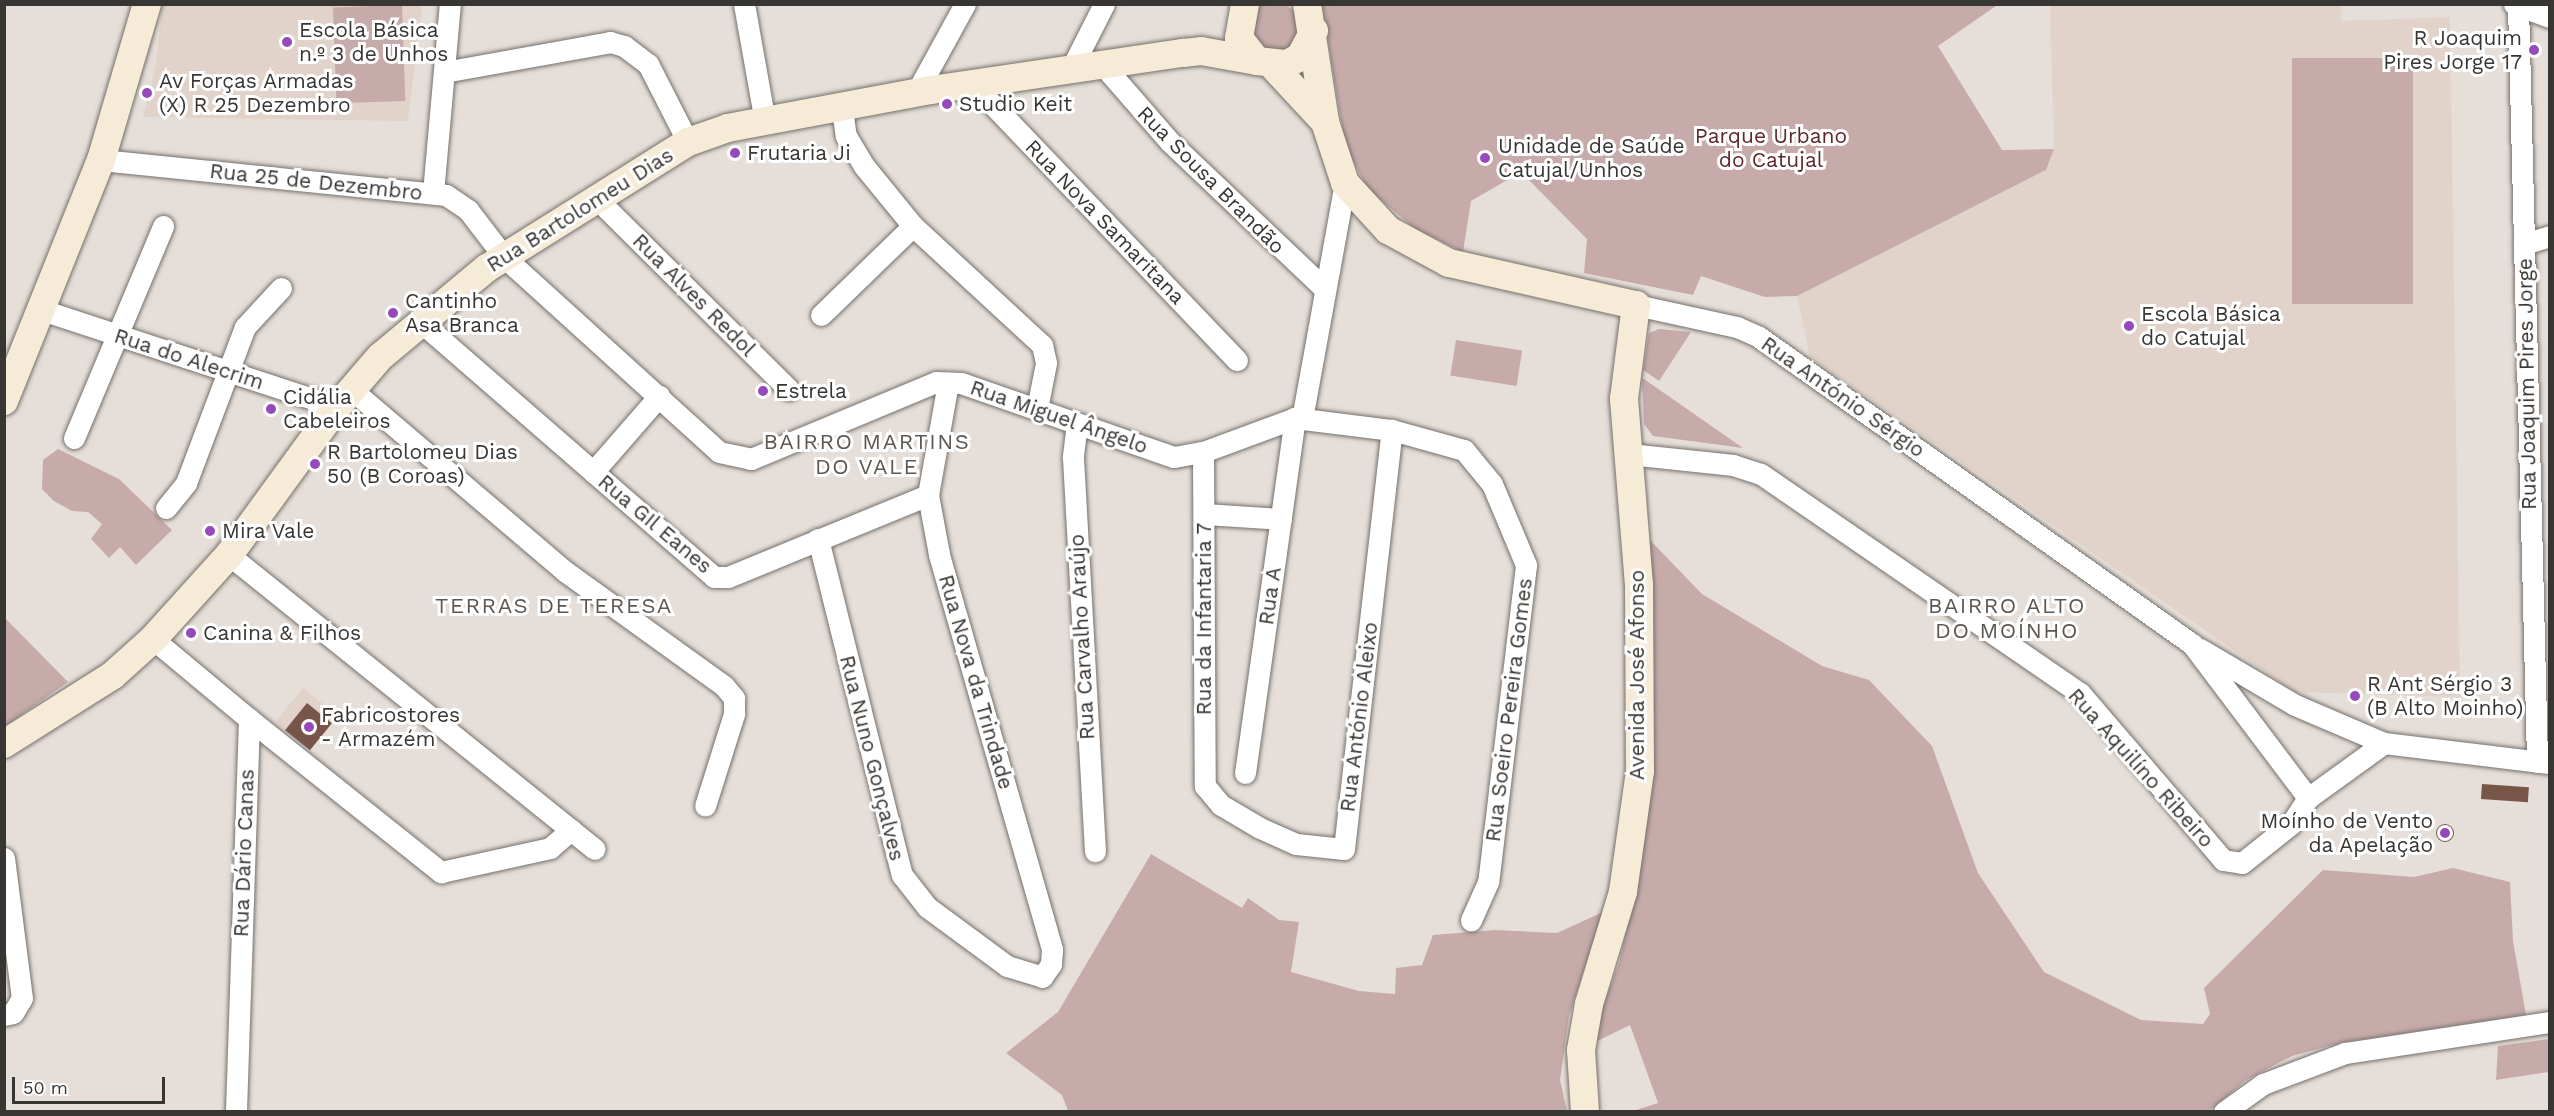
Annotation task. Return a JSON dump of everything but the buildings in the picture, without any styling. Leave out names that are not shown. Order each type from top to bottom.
[{"type":"street","points":[[4,401],[101,160],[147,4]]},
{"type":"street","points":[[433,193],[450,4]]},
{"type":"street","points":[[744,4],[765,123]]},
{"type":"street","points":[[916,93],[965,4]]},
{"type":"street","points":[[1071,69],[1104,4]]},
{"type":"street","name":"Rua Joaquim Pires Jorge","points":[[2543,763],[2517,5],[2550,17]]},
{"type":"street","name":"Rua Bartolomeu Dias","points":[[1202,51],[1241,14]]},
{"type":"street","name":"Rua António Sérgio","points":[[1241,14],[1246,51],[1265,63],[1325,122]]},
{"type":"street","points":[[1265,63],[1300,57],[1310,18]]},
{"type":"street","name":"Rua António Sérgio","points":[[1310,18],[1325,122],[1345,183],[1388,230],[1449,263],[1737,327],[1759,337],[2192,644],[2308,798]]},
{"type":"street","points":[[444,72],[610,42],[624,46],[648,64],[688,142]]},
{"type":"street","name":"Rua Bartolomeu Dias","points":[[4,744],[113,675],[153,639],[229,555],[344,398],[422,322],[504,257],[688,142],[765,123],[916,93],[1202,51],[1265,63]]},
{"type":"street","name":"Rua Sousa Brandão","points":[[1103,65],[1170,142],[1325,290]]},
{"type":"street","name":"Rua Nova Samaritana","points":[[973,84],[1238,360]]},
{"type":"street","points":[[842,109],[846,135],[864,166],[913,226],[1041,345],[1046,363],[1037,409]]},
{"type":"street","name":"Rua 25 de Dezembro","points":[[101,160],[446,195],[468,210],[504,257]]},
{"type":"street","points":[[1298,419],[1345,183]]},
{"type":"street","name":"Rua Alves Redol","points":[[598,200],[789,390]]},
{"type":"street","points":[[74,438],[114,336],[125,325],[163,226]]},
{"type":"street","points":[[821,315],[913,226]]},
{"type":"street","points":[[2524,244],[2550,236]]},
{"type":"street","name":"Rua Miguel Ângelo","points":[[504,257],[719,452],[751,459],[936,382],[948,383],[1037,409],[1174,457],[1203,452],[1298,419]]},
{"type":"street","points":[[166,508],[186,483],[245,327],[281,288]]},
{"type":"street","name":"Avenida José Afonso","points":[[1585,1112],[1583,1039],[1623,892],[1640,771],[1639,584],[1624,399],[1636,305]]},
{"type":"street","name":"Rua do Alecrim","points":[[42,310],[114,336],[227,371],[344,398]]},
{"type":"street","name":"Rua GIl Eanes","points":[[422,322],[714,577],[728,577],[928,495]]},
{"type":"street","name":"Rua Nova da Trindade","points":[[948,383],[928,495],[939,554],[1052,949],[1042,977]]},
{"type":"street","points":[[593,472],[659,396]]},
{"type":"street","points":[[344,398],[567,572],[724,686],[734,698],[734,714],[705,806]]},
{"type":"street","name":"Rua Soeiro Pereira Gomes","points":[[1298,419],[1392,430],[1464,450],[1492,484],[1526,565],[1488,882],[1471,920]]},
{"type":"street","name":"Rua A","points":[[1245,773],[1281,519],[1298,419]]},
{"type":"street","name":"Rua Carvalho Araújo","points":[[1077,423],[1073,458],[1095,851]]},
{"type":"street","name":"Rua António Aleixo","points":[[1205,786],[1221,805],[1260,828],[1296,844],[1344,849],[1392,430]]},
{"type":"street","name":"Rua da Infantaria 7","points":[[1203,452],[1205,786]]},
{"type":"street","name":"Rua Aquilíno Ribeiro","points":[[1629,454],[1733,465],[1761,474],[2080,693],[2223,860],[2242,863],[2291,824],[2308,798],[2384,743]]},
{"type":"street","points":[[1204,514],[1281,519]]},
{"type":"street","name":"Rua Nuno Gonçalves","points":[[818,540],[902,875],[927,907],[1007,966],[1042,977]]},
{"type":"street","points":[[229,555],[595,849]]},
{"type":"street","points":[[153,639],[249,719],[441,872],[550,848],[571,830]]},
{"type":"street","points":[[2192,644],[2295,705],[2384,743],[2543,763]]},
{"type":"street","name":"Rua Dário Canas","points":[[236,1112],[249,719]]},
{"type":"street","points":[[4,858],[22,998],[13,1013],[4,1015]]},
{"type":"street","points":[[2224,1112],[2263,1083],[2345,1053],[2550,1022]]},
{"type":"shaded area","name":"Escola Básica do Catujal","points":[[2341,4],[2341,21],[2450,17],[2460,697],[2294,692],[1810,357],[1797,296],[2046,170],[2054,149],[2050,5]]},
{"type":"shaded area","name":"Escola Básica n.º 3 de Unhos","points":[[162,5],[422,5],[408,121],[143,117],[156,64]]},
{"type":"shaded area","points":[[303,688],[338,716],[311,750],[276,721]]},
{"type":"green space","points":[[1274,2],[1292,9],[1299,27],[1292,45],[1274,52],[1256,45],[1249,27],[1256,9]]},
{"type":"green space","points":[[402,5],[405,101],[336,103],[333,7]]},
{"type":"green space","name":"Parque Urbano do Catujal","points":[[1322,5],[2044,5],[1996,6],[1938,46],[2002,150],[2054,149],[2046,170],[1797,296],[1765,297],[1701,276],[1693,295],[1584,273],[1587,239],[1521,172],[1471,201],[1463,252],[1414,228],[1367,188],[1345,144]]},
{"type":"green space","points":[[2292,58],[2413,58],[2413,304],[2292,304]]},
{"type":"green space","points":[[1659,329],[1691,332],[1659,381],[1643,370],[1649,333]]},
{"type":"green space","points":[[1456,340],[1522,350],[1517,386],[1450,376]]},
{"type":"green space","points":[[1642,379],[1743,448],[1653,436],[1644,424]]},
{"type":"green space","points":[[58,449],[119,479],[172,530],[136,565],[120,547],[109,558],[91,539],[102,524],[88,512],[72,511],[54,501],[42,489],[43,460]]},
{"type":"green space","points":[[1647,537],[1702,594],[1822,666],[1869,680],[1932,746],[1978,873],[2044,972],[2141,1020],[2203,1024],[2210,1014],[2204,988],[2323,870],[2414,877],[2453,868],[2510,882],[2513,941],[2526,1015],[2340,1043],[2292,1056],[2246,1080],[2208,1112],[1633,1111],[1658,1103],[1630,1025],[1589,1045],[1619,963],[1640,869],[1654,678]]},
{"type":"green space","points":[[4,617],[68,682],[5,726],[4,726]]},
{"type":"green space","points":[[1151,854],[1242,908],[1248,898],[1279,920],[1299,922],[1291,972],[1359,991],[1395,994],[1396,968],[1422,965],[1433,935],[1495,930],[1557,933],[1603,912],[1569,1016],[1560,1080],[1567,1111],[1068,1111],[1062,1095],[1006,1053],[1058,1012]]},
{"type":"green space","points":[[2549,1039],[2549,1072],[2496,1080],[2498,1046]]},
{"type":"place","name":"Escola Básica n.º 3 de Unhos","points":[[287,42]]},
{"type":"place","name":"R Joaquim Pires Jorge 17","points":[[2534,50]]},
{"type":"place","name":"Av Forças Armadas (X) R 25 Dezembro","points":[[147,93]]},
{"type":"place","name":"Studio Keit","points":[[947,104]]},
{"type":"place","name":"Frutaria Ji","points":[[735,153]]},
{"type":"place","name":"Unidade de Saúde Catujal/Unhos","points":[[1485,158]]},
{"type":"place","name":"Cantinho Asa Branca","points":[[393,313]]},
{"type":"place","name":"Escola Básica do Catujal","points":[[2129,326]]},
{"type":"place","name":"Estrela","points":[[763,391]]},
{"type":"place","name":"Cidália Cabeleiros","points":[[271,409]]},
{"type":"place","name":"R Bartolomeu Dias 50 (B Coroas)","points":[[315,464]]},
{"type":"place","name":"Mira Vale","points":[[210,531]]},
{"type":"place","name":"Canina & Filhos","points":[[191,633]]},
{"type":"place","name":"R Ant Sérgio 3 (B Alto Moinho)","points":[[2355,696]]},
{"type":"place","name":"Fabricostores - Armazém","points":[[309,727]]},
{"type":"place","name":"Moínho de Vento da Apelação","points":[[2445,833]]},
{"type":"district","name":"BAIRRO MARTINS DO VALE","points":[[867,454]]},
{"type":"district","name":"TERRAS DE TERESA","points":[[554,606]]},
{"type":"district","name":"BAIRRO ALTO DO MOÍNHO","points":[[2007,618]]}]
